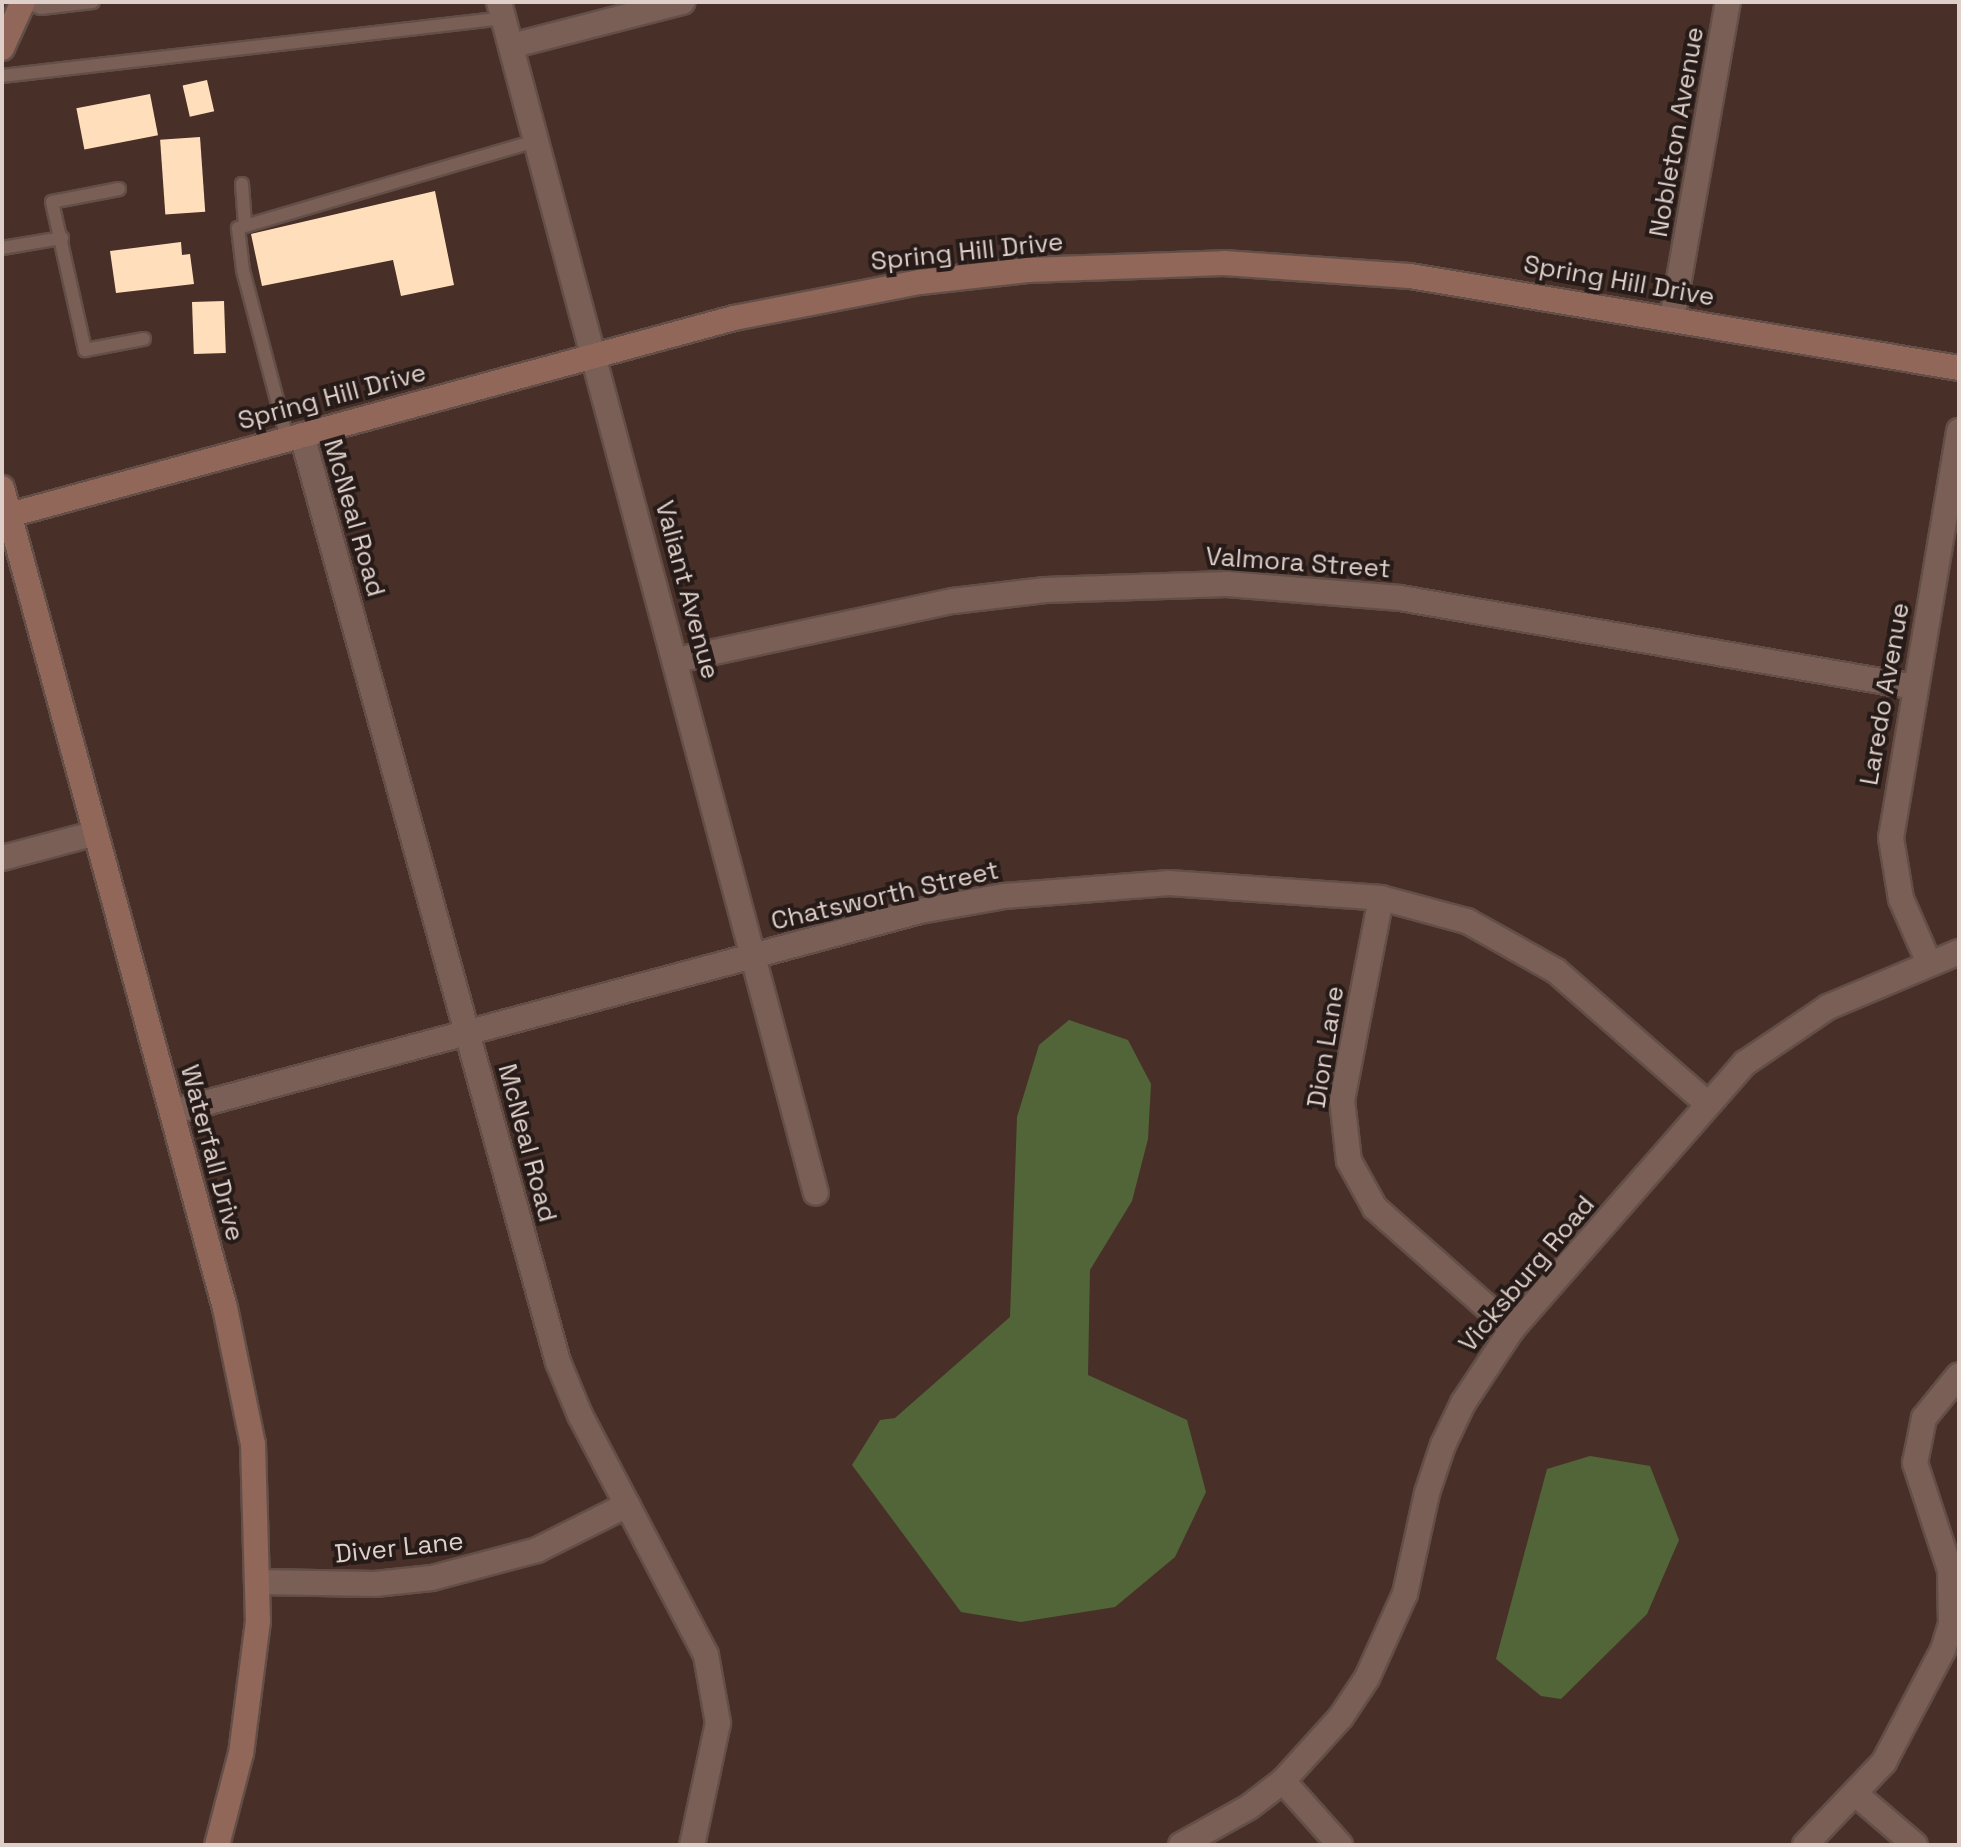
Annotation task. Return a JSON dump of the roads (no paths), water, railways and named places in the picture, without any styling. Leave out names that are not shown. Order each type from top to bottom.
[{"type":"main road","points":[[2,48],[24,2]]},
{"type":"main road","name":"Spring Hill Drive","points":[[6,516],[594,355],[824,298],[966,277],[1128,264],[1224,263],[1396,275],[1959,368]]},
{"type":"main road","name":"Waterfall Drive","points":[[2,488],[6,516],[96,833],[240,1369],[253,1444],[259,1582],[245,1725],[217,1845]]},
{"type":"street","points":[[511,46],[682,2]]},
{"type":"street","name":"Nobleton Avenue","points":[[1672,319],[1722,3]]},
{"type":"street","name":"Valiant Avenue","points":[[502,10],[757,954],[816,1193]]},
{"type":"street","name":"Laredo Avenue","points":[[1929,963],[1901,899],[1891,838],[1959,431]]},
{"type":"street","name":"McNeal Road","points":[[294,436],[468,1032],[558,1362],[627,1505],[706,1655],[715,1689],[715,1754],[692,1845]]},
{"type":"street","name":"Valmora Street","points":[[677,660],[953,601],[1045,590],[1227,584],[1400,598],[1915,687]]},
{"type":"street","points":[[2,858],[96,833]]},
{"type":"street","name":"Chatsworth Street","points":[[172,1112],[920,911],[1085,887],[1243,884],[1381,898],[1467,921],[1542,961],[1708,1104]]},
{"type":"street","name":"Dion Lane","points":[[1381,898],[1342,1100],[1349,1161],[1375,1208],[1512,1329]]},
{"type":"street","name":"Vicksburg Road","points":[[1181,1845],[1249,1807],[1283,1781],[1341,1717],[1389,1637],[1405,1594],[1427,1493],[1443,1445],[1463,1403],[1512,1329],[1708,1104],[1745,1063],[1785,1033],[1840,1001],[1959,952]]},
{"type":"street","points":[[1805,1845],[1858,1796],[1897,1743],[1951,1624],[1950,1570],[1915,1463],[1924,1418],[1959,1375]]},
{"type":"street","name":"Diver Lane","points":[[259,1582],[375,1584],[486,1567],[537,1550],[627,1505]]},
{"type":"street","points":[[1283,1781],[1340,1845]]},
{"type":"street","points":[[1858,1796],[1915,1845]]},
{"type":"lane","points":[[24,2],[41,8],[93,2]]},
{"type":"lane","points":[[2,76],[502,10]]},
{"type":"lane","points":[[294,436],[237,240],[238,228],[536,141]]},
{"type":"lane","points":[[242,184],[245,225]]},
{"type":"lane","points":[[119,189],[52,202],[85,350],[144,339]]},
{"type":"lane","points":[[2,248],[62,238]]}]
